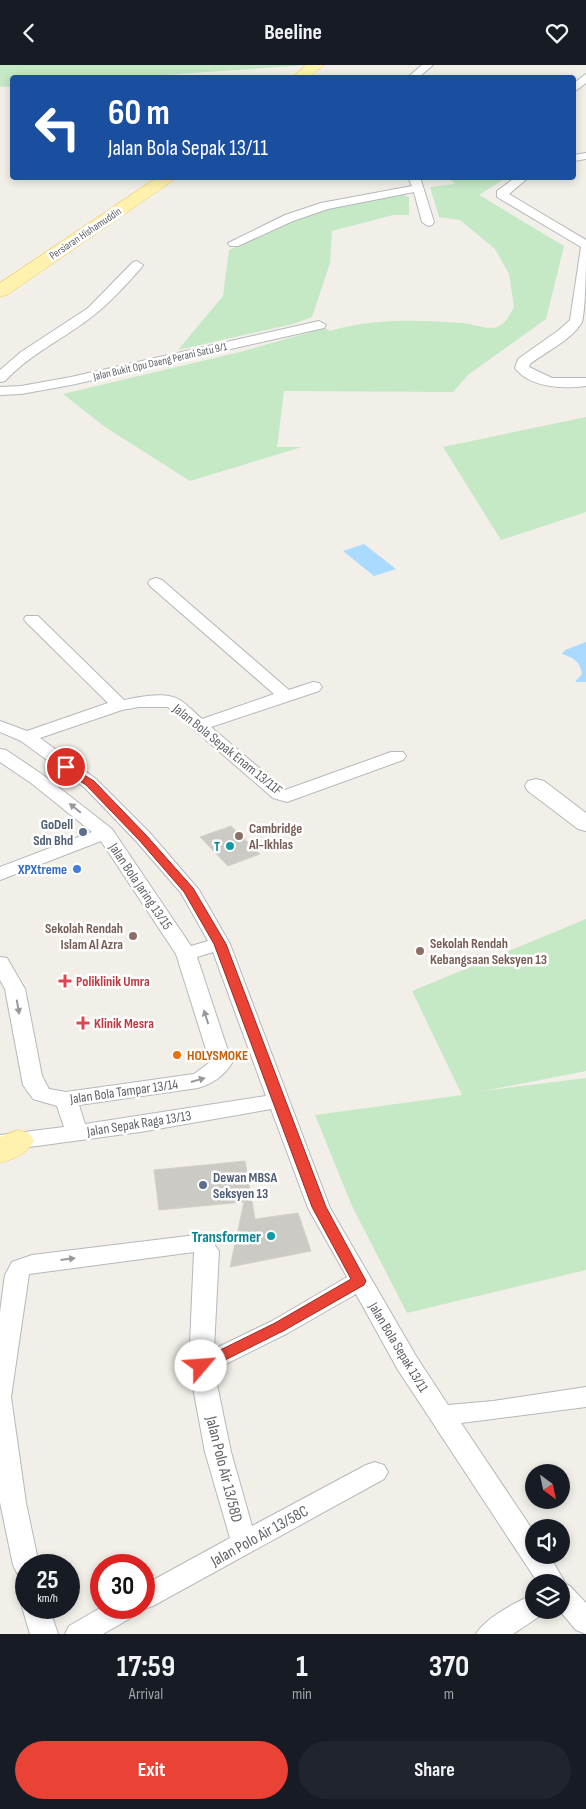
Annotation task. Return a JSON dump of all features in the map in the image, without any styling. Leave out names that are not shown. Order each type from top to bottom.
[{"type":"main road","points":[[303,75],[316,65]]},
{"type":"main road","points":[[318,75],[331,65]]},
{"type":"main road","name":"Persiaran Hishamuddin","points":[[0,276],[144,180]]},
{"type":"main road","name":"Persiaran Hishamuddin","points":[[0,291],[166,180]]},
{"type":"street","points":[[416,75],[428,65]]},
{"type":"street","points":[[576,87],[586,77]]},
{"type":"street","points":[[520,180],[501,194],[586,247],[576,321],[564,333],[523,361],[522,368],[529,375],[543,381],[558,383],[586,382]]},
{"type":"street","points":[[234,243],[289,218],[325,206],[417,183],[428,222]]},
{"type":"street","points":[[0,378],[14,362],[76,322],[110,296],[137,265]]},
{"type":"street","name":"Jalan Bukit Opu Daeng Perani Satu 9/1","points":[[0,391],[22,390],[71,381],[319,325]]},
{"type":"street","points":[[156,583],[286,696]]},
{"type":"street","points":[[32,619],[120,705]]},
{"type":"street","points":[[200,725],[314,687]]},
{"type":"street","name":"Jalan Bola Sepak Enam 13/11F","points":[[27,737],[120,705],[162,699],[174,703],[279,794],[287,797],[397,756]]},
{"type":"street","name":"Jalan Bola Sepak 13/11","points":[[2,730],[27,737],[90,783],[189,890],[220,944],[319,1207],[359,1281],[407,1363],[525,1540]]},
{"type":"street","name":"Jalan Bola Jaring 13/15","points":[[0,754],[37,779],[106,833],[186,954],[221,1063]]},
{"type":"street","points":[[586,809],[549,781],[536,786],[586,824]]},
{"type":"street","points":[[0,874],[106,833]]},
{"type":"street","points":[[186,954],[220,944]]},
{"type":"street","name":"Jalan Bola Tampar 13/14","points":[[0,963],[15,989],[30,1077],[41,1094],[52,1098],[66,1099],[198,1081],[208,1077],[221,1063]]},
{"type":"street","points":[[66,1099],[77,1133]]},
{"type":"street","name":"Jalan Sepak Raga 13/13","points":[[5,1142],[77,1133],[278,1101]]},
{"type":"street","name":"Jalan Polo Air 13/58D","points":[[20,1268],[32,1263],[196,1243],[203,1246],[207,1251],[201,1366],[218,1452],[244,1543]]},
{"type":"street","points":[[0,1395],[17,1275],[20,1268]]},
{"type":"street","points":[[201,1366],[280,1327],[359,1281]]},
{"type":"street","points":[[442,1415],[493,1411],[586,1397]]},
{"type":"street","points":[[0,1401],[13,1503],[24,1554]]},
{"type":"street","name":"Jalan Polo Air 13/58C","points":[[155,1592],[374,1472]]},
{"type":"street","points":[[570,1604],[586,1622]]},
{"type":"street","points":[[490,1634],[525,1612]]},
{"type":"street","points":[[39,1619],[44,1634]]},
{"type":"street","points":[[79,1634],[106,1619]]},
{"type":"green space","points":[[0,65],[310,65],[163,75],[10,75],[10,86],[0,87]]},
{"type":"green space","points":[[451,180],[503,180],[479,195],[564,246],[546,319],[468,375],[453,392],[284,391],[277,447],[302,447],[190,481],[105,427],[63,394],[240,352],[325,328],[330,331],[363,324],[396,321],[463,323],[489,328],[500,326],[514,307],[509,274],[495,249],[460,220],[439,217],[430,187],[455,184]]},
{"type":"green space","points":[[399,194],[409,197],[409,215],[393,215],[332,231],[330,263],[312,317],[293,324],[178,350],[223,296],[229,250],[245,243],[242,241],[319,210]]},
{"type":"green space","points":[[586,417],[586,512],[501,540],[443,447]]},
{"type":"green space","points":[[586,919],[586,1071],[483,1091],[586,1078],[586,1270],[407,1313],[352,1206],[315,1115],[462,1095],[412,991]]},
{"type":"water","points":[[364,544],[396,569],[374,576],[343,551]]},
{"type":"water","points":[[586,642],[586,682],[575,682],[582,674],[580,666],[573,659],[562,654],[565,650]]},
{"type":"building","name":"T","points":[[231,826],[260,854],[228,866],[200,837]]},
{"type":"building","points":[[245,1161],[255,1219],[298,1213],[311,1251],[230,1267],[244,1202],[159,1210],[154,1170]]},
{"type":"place","name":"GoDell Sdn Bhd","points":[[83,832]]},
{"type":"place","name":"Cambridge Al-Ikhlas","points":[[239,836]]},
{"type":"place","name":"T","points":[[230,846]]},
{"type":"place","name":"XPXtreme","points":[[77,869]]},
{"type":"place","name":"Sekolah Rendah Islam Al Azra","points":[[133,936]]},
{"type":"place","name":"Sekolah Rendah Kebangsaan Seksyen 13","points":[[420,951]]},
{"type":"place","name":"Poliklinik Umra","points":[[65,981]]},
{"type":"place","name":"Klinik Mesra","points":[[83,1023]]},
{"type":"place","name":"HOLYSMOKE","points":[[177,1055]]},
{"type":"place","name":"Dewan MBSA Seksyen 13","points":[[203,1185]]},
{"type":"place","name":"Transformer","points":[[271,1236]]},
{"type":"route","points":[[66,767],[90,783],[189,890],[220,944],[319,1207],[359,1281],[280,1327],[201,1366]]}]
